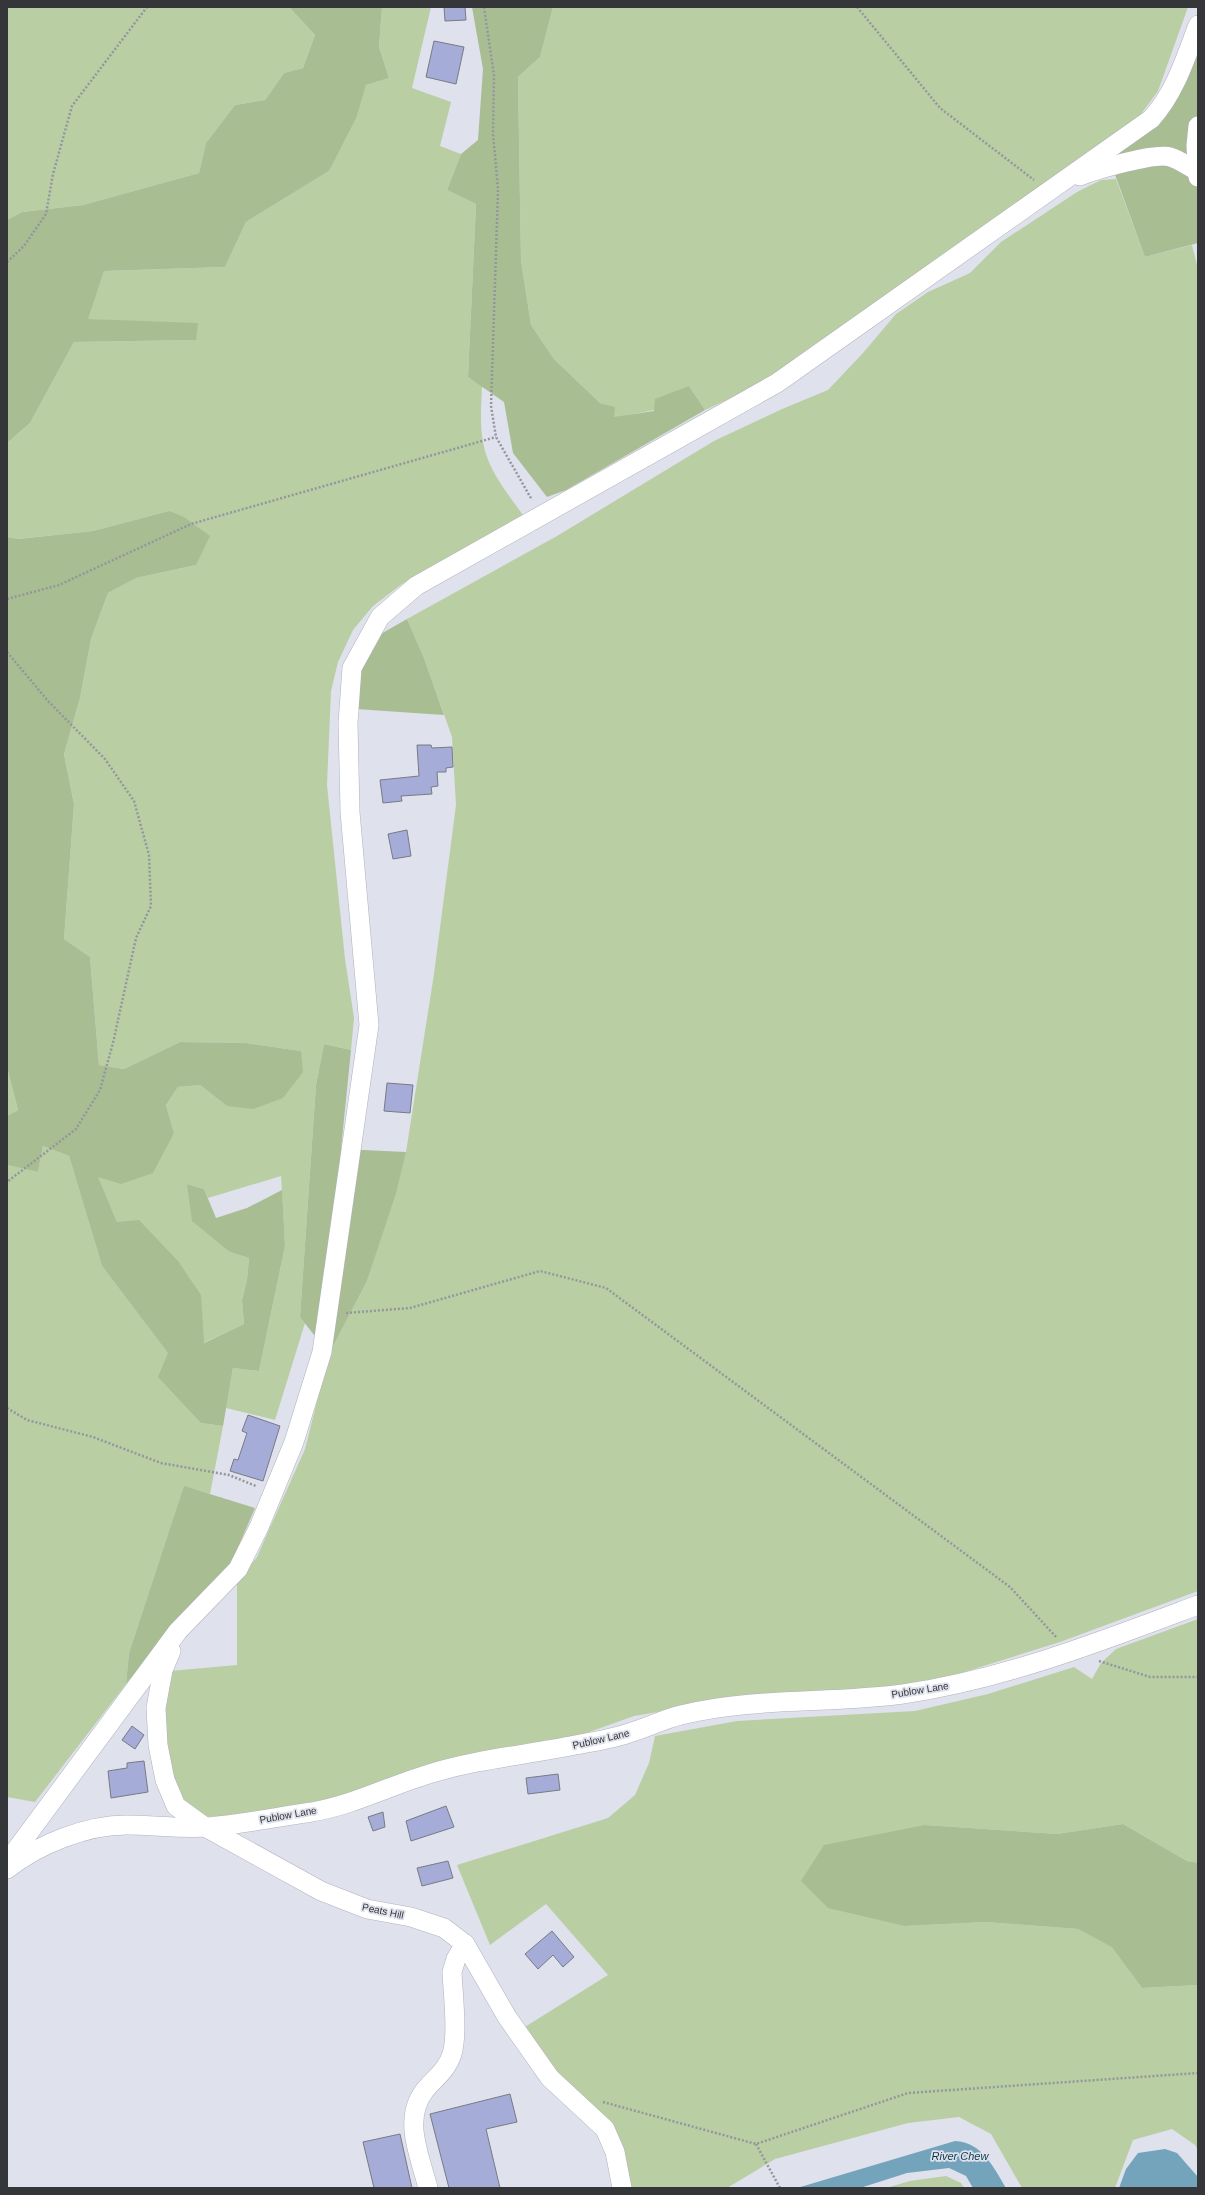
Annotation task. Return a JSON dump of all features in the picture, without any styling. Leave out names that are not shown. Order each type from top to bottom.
[{"type":"street","points":[[8,1868],[16,1850],[178,1631],[238,1569],[259,1527],[294,1442],[322,1352],[369,1025],[350,812],[348,723],[352,668],[380,617],[416,586],[777,383],[1156,114],[1179,75],[1198,25]]},
{"type":"street","points":[[1198,126],[1196,146],[1198,176]]},
{"type":"street","points":[[1049,190],[1093,171],[1130,161],[1169,156],[1198,171]]},
{"type":"street","name":"Publow Lane","points":[[8,1868],[42,1847],[85,1831],[124,1825],[205,1827],[246,1823],[353,1802],[429,1774],[491,1758],[572,1746],[624,1735],[680,1715],[721,1708],[778,1703],[836,1701],[947,1687],[1086,1647],[1198,1605]]},
{"type":"street","name":"Peats Hill","points":[[178,1631],[163,1670],[156,1708],[158,1745],[165,1780],[176,1806],[205,1827],[320,1891],[368,1909],[411,1917],[444,1928],[465,1944],[507,2017],[550,2078],[605,2129],[615,2152],[622,2188]]},
{"type":"street","points":[[428,2188],[414,2135],[412,2118],[416,2102],[447,2066],[453,2053],[452,1972],[456,1959],[465,1944]]},
{"type":"path","points":[[7,262],[24,246],[46,214],[53,174],[72,106],[147,7]]},
{"type":"path","points":[[484,7],[494,76],[493,133],[498,190],[491,406],[496,437],[527,488],[539,517]]},
{"type":"path","points":[[857,7],[940,108],[1039,184],[1049,190]]},
{"type":"path","points":[[7,599],[58,585],[191,524],[496,437]]},
{"type":"path","points":[[7,652],[48,700],[105,759],[134,801],[149,855],[151,906],[136,938],[113,1043],[100,1090],[76,1129],[7,1182]]},
{"type":"path","points":[[328,1314],[410,1308],[540,1271],[606,1288],[1010,1586],[1068,1652]]},
{"type":"path","points":[[7,1408],[27,1420],[93,1437],[161,1463],[229,1474],[273,1493]]},
{"type":"path","points":[[1086,1647],[1101,1663],[1150,1677],[1198,1677]]},
{"type":"path","points":[[597,2100],[756,2144],[908,2093],[1198,2073]]},
{"type":"path","points":[[756,2144],[774,2180],[780,2188]]},
{"type":"green space","points":[[7,7],[289,7],[315,35],[303,68],[284,73],[265,100],[235,105],[206,143],[199,173],[83,205],[22,212],[7,220]]},
{"type":"green space","points":[[289,7],[382,7],[379,47],[389,78],[366,85],[356,118],[329,171],[246,222],[225,267],[104,271],[88,319],[198,323],[196,340],[74,342],[30,423],[7,443],[7,220],[22,212],[83,205],[199,173],[206,143],[235,105],[265,100],[284,73],[303,68],[315,35]]},
{"type":"green space","points":[[382,7],[431,7],[412,88],[451,102],[440,146],[461,154],[447,190],[476,204],[468,377],[482,386],[481,429],[489,462],[502,486],[523,515],[402,584],[373,606],[353,630],[338,662],[331,691],[327,785],[345,959],[354,1018],[351,1050],[324,1044],[316,1085],[300,1317],[305,1323],[275,1420],[226,1408],[233,1368],[259,1371],[285,1246],[281,1176],[208,1198],[204,1189],[187,1184],[230,1252],[249,1258],[247,1280],[242,1300],[244,1324],[203,1343],[117,1222],[97,1176],[174,1133],[166,1105],[178,1087],[200,1085],[227,1106],[301,1051],[246,1043],[180,1042],[124,1069],[99,1065],[90,957],[64,939],[74,804],[64,754],[80,698],[91,639],[108,593],[136,578],[196,565],[169,511],[93,531],[17,539],[7,537],[7,443],[30,423],[74,342],[196,340],[121,321],[87,319],[104,271],[225,267],[246,222],[329,171],[366,85],[389,78],[379,47]]},
{"type":"green space","points":[[472,7],[553,7],[540,57],[518,77],[521,261],[531,325],[554,359],[600,403],[615,407],[614,417],[654,411],[655,399],[689,386],[705,410],[566,490],[547,497],[513,453],[504,402],[468,377],[476,204],[447,190],[461,154],[478,140],[483,69]]},
{"type":"green space","points":[[553,7],[1188,7],[1158,91],[1141,114],[1127,127],[776,377],[705,410],[689,386],[654,410],[614,418],[614,407],[600,403],[554,359],[531,325],[521,261],[518,77],[540,57]]},
{"type":"green space","points":[[1198,41],[1198,243],[1145,257],[1109,158],[1159,125]]},
{"type":"green space","points":[[1116,179],[1145,257],[1192,245],[1198,269],[1198,1591],[1060,1642],[939,1680],[843,1693],[741,1698],[634,1716],[567,1740],[350,1795],[237,1815],[206,1817],[183,1803],[167,1767],[161,1726],[170,1671],[237,1665],[237,1583],[257,1557],[305,1449],[329,1354],[367,1281],[406,1152],[434,974],[456,805],[452,737],[424,658],[407,619],[557,536],[714,441],[782,409],[828,390],[863,353],[896,314],[928,292],[970,273],[1001,242],[1077,192],[1101,180]]},
{"type":"green space","points":[[169,511],[184,517],[210,536],[196,565],[136,578],[108,593],[91,639],[80,698],[64,754],[74,804],[64,939],[90,957],[99,1065],[124,1069],[180,1042],[246,1043],[301,1051],[303,1072],[283,1098],[253,1109],[227,1106],[200,1085],[178,1087],[166,1105],[174,1133],[153,1173],[121,1184],[98,1177],[117,1222],[139,1220],[178,1261],[201,1295],[204,1343],[244,1324],[242,1300],[247,1280],[249,1258],[230,1252],[192,1221],[187,1184],[204,1189],[216,1218],[247,1208],[282,1190],[285,1246],[259,1371],[233,1368],[223,1426],[201,1423],[158,1377],[168,1353],[102,1266],[69,1156],[43,1146],[38,1172],[7,1165],[7,1116],[18,1110],[8,1071],[7,1057],[7,537],[18,539],[93,531]]},
{"type":"green space","points":[[407,619],[424,658],[444,715],[356,709],[360,672],[379,635]]},
{"type":"green space","points":[[324,1044],[351,1050],[341,1149],[406,1152],[396,1193],[367,1281],[329,1354],[300,1317],[316,1085]]},
{"type":"green space","points":[[8,1071],[18,1110],[7,1116],[7,1073]]},
{"type":"green space","points":[[43,1146],[69,1156],[102,1266],[169,1354],[201,1423],[223,1426],[210,1494],[184,1487],[129,1653],[126,1684],[35,1802],[7,1797],[7,1165],[38,1172]]},
{"type":"green space","points":[[184,1486],[255,1508],[230,1566],[179,1617],[126,1684],[129,1653]]},
{"type":"green space","points":[[1198,1619],[1198,1863],[1187,1861],[1123,1824],[1057,1834],[925,1825],[905,1926],[986,1922],[1078,1929],[1112,1946],[1142,1988],[1198,1985],[1198,2150],[1195,2145],[1172,2129],[1133,2140],[1115,2188],[1022,2188],[991,2134],[959,2117],[908,2123],[775,2159],[727,2188],[628,2188],[585,2103],[520,2030],[608,1975],[546,1904],[490,1945],[457,1865],[608,1818],[635,1795],[649,1763],[655,1736],[737,1721],[915,1711],[988,1694],[1074,1667],[1092,1679],[1101,1663],[1116,1649]]},
{"type":"green space","points":[[1123,1824],[1187,1861],[1198,1863],[1198,1985],[1142,1988],[1112,1947],[1078,1929],[986,1922],[905,1926],[828,1908],[801,1881],[824,1845],[925,1825],[1057,1834]]},
{"type":"green space","points":[[946,2176],[961,2183],[964,2188],[886,2188],[910,2181]]},
{"type":"water","name":"River Chew","points":[[955,2141],[964,2142],[980,2151],[992,2165],[1006,2188],[973,2188],[966,2176],[949,2168],[907,2173],[860,2188],[797,2188]]},
{"type":"water","points":[[1165,2149],[1177,2153],[1198,2177],[1198,2188],[1119,2188],[1126,2169],[1138,2153]]},
{"type":"building","points":[[444,7],[465,7],[466,20],[445,21]]},
{"type":"building","points":[[434,41],[464,47],[456,84],[426,77]]},
{"type":"building","points":[[417,745],[431,745],[432,748],[452,747],[453,767],[446,768],[446,772],[437,772],[438,786],[431,787],[432,794],[401,796],[402,801],[383,803],[380,780],[419,776]]},
{"type":"building","points":[[407,830],[411,856],[393,859],[388,834]]},
{"type":"building","points":[[387,1083],[413,1085],[410,1113],[384,1111]]},
{"type":"building","points":[[248,1415],[280,1426],[263,1481],[230,1471],[234,1459],[238,1460],[247,1433],[242,1431]]},
{"type":"building","points":[[132,1726],[144,1735],[135,1749],[122,1740]]},
{"type":"building","points":[[144,1761],[148,1792],[111,1798],[108,1771],[127,1768],[127,1763]]},
{"type":"building","points":[[558,1774],[560,1790],[528,1794],[526,1778]]},
{"type":"building","points":[[446,1806],[454,1827],[411,1841],[406,1821]]},
{"type":"building","points":[[383,1812],[385,1827],[373,1831],[368,1817]]},
{"type":"building","points":[[448,1861],[453,1878],[422,1886],[417,1868]]},
{"type":"building","points":[[552,1931],[574,1957],[563,1967],[553,1955],[538,1969],[525,1954]]},
{"type":"building","points":[[510,2094],[517,2122],[486,2129],[500,2188],[449,2188],[430,2114]]},
{"type":"building","points":[[400,2134],[412,2188],[374,2188],[363,2142]]}]
